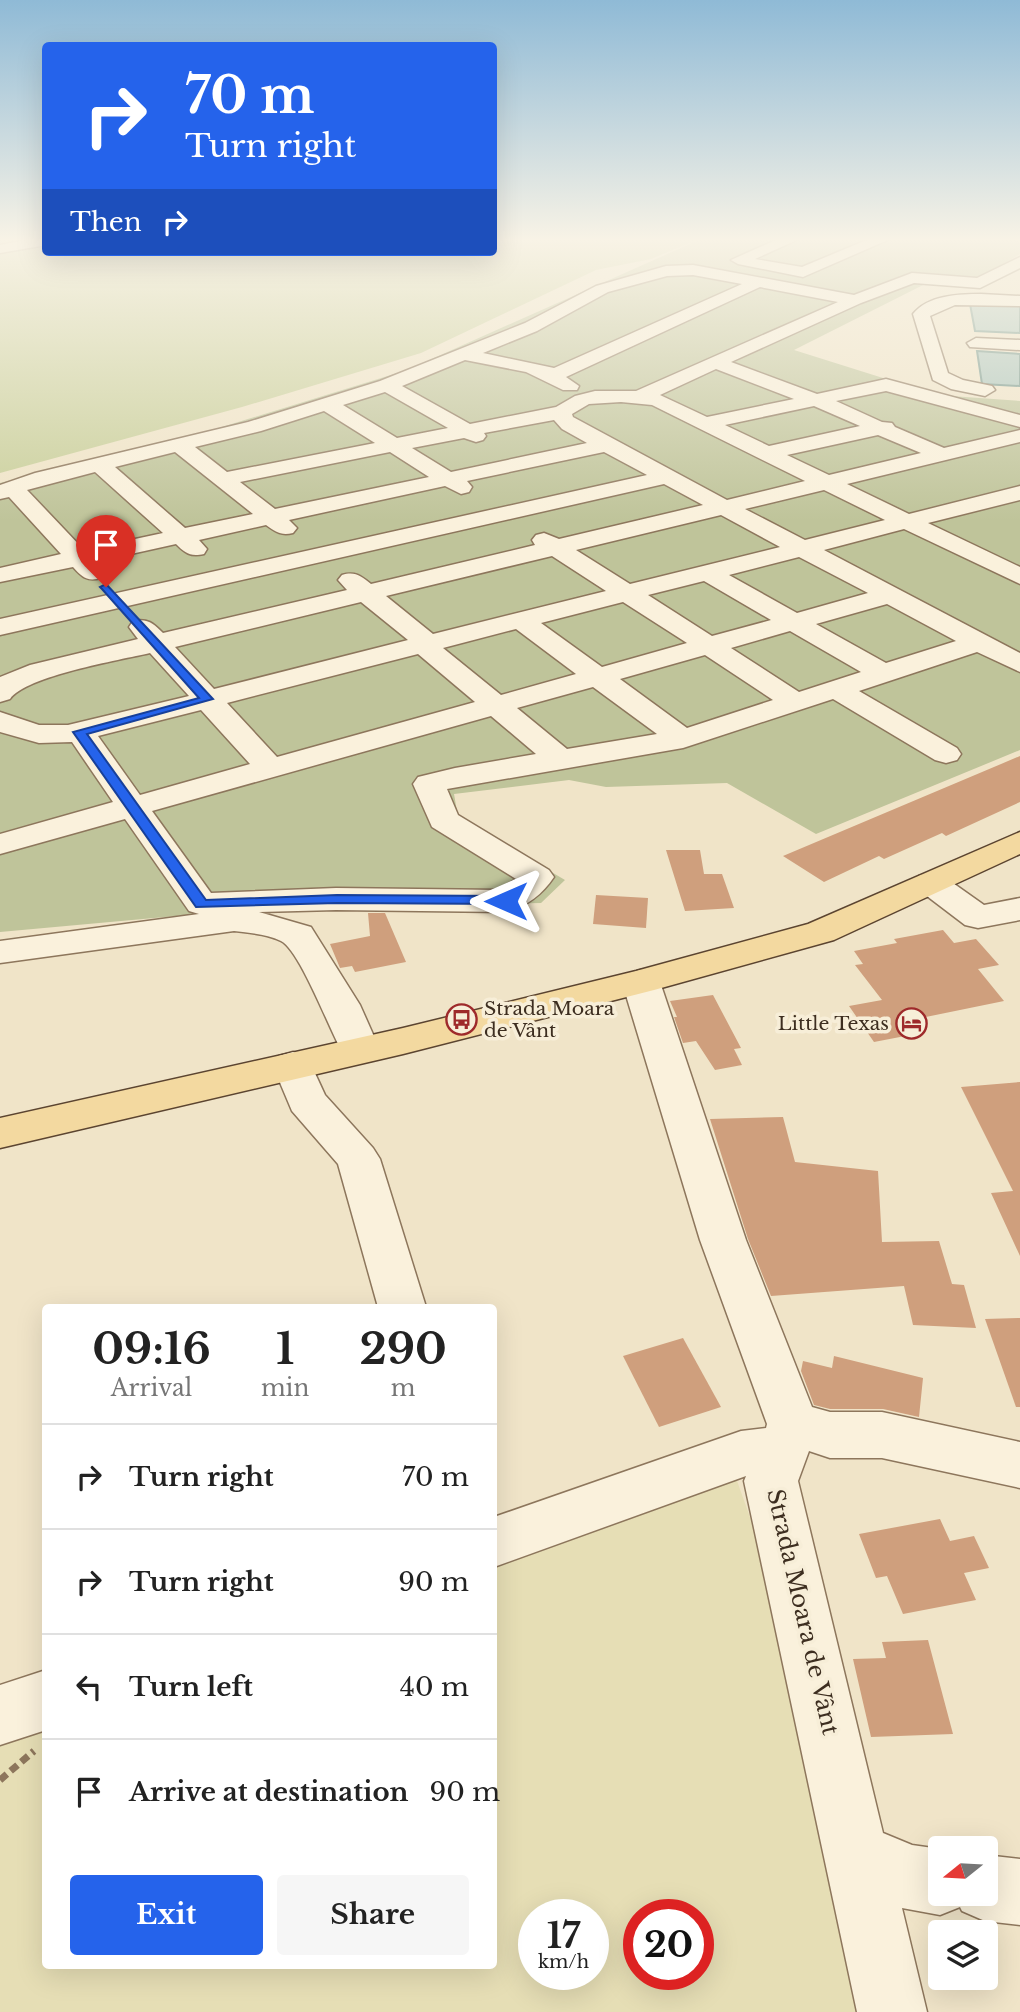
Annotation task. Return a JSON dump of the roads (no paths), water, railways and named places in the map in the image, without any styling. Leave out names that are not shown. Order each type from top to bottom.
[{"type":"main road","points":[[0,1133],[360,1051],[641,982],[821,932],[1020,842]]},
{"type":"street","points":[[6,490],[254,427],[387,384],[516,333]]},
{"type":"street","points":[[549,375],[559,373],[628,333]]},
{"type":"street","points":[[635,333],[657,337],[664,333]]},
{"type":"street","points":[[639,397],[712,357],[775,333]]},
{"type":"street","points":[[927,333],[940,376],[958,385],[1000,392]]},
{"type":"street","points":[[976,343],[1020,345]]},
{"type":"street","points":[[463,354],[531,367],[595,399]]},
{"type":"street","points":[[712,357],[942,454]]},
{"type":"street","points":[[387,384],[637,528]]},
{"type":"street","points":[[707,423],[886,385],[1020,421]]},
{"type":"street","points":[[223,479],[465,429],[562,412],[578,402],[639,397],[672,406],[1020,577]]},
{"type":"street","points":[[326,403],[796,702]]},
{"type":"street","points":[[933,416],[971,407]]},
{"type":"street","points":[[562,412],[569,425],[1020,663]]},
{"type":"street","points":[[768,453],[907,422]]},
{"type":"street","points":[[254,427],[435,553]]},
{"type":"street","points":[[15,640],[156,643],[320,556],[556,548],[1020,436]]},
{"type":"street","points":[[0,575],[607,445]]},
{"type":"street","points":[[180,446],[367,593],[427,643],[429,650],[562,760]]},
{"type":"street","points":[[100,465],[247,597]]},
{"type":"street","points":[[15,640],[119,601],[367,593],[503,514],[667,477]]},
{"type":"street","points":[[6,490],[119,601],[270,768]]},
{"type":"street","points":[[0,721],[22,731],[50,736],[80,732],[1020,493]]},
{"type":"street","points":[[996,566],[1020,557]]},
{"type":"street","points":[[708,573],[883,673]]},
{"type":"street","points":[[0,844],[890,595]]},
{"type":"street","points":[[519,620],[683,739]]},
{"type":"street","points":[[0,693],[15,640]]},
{"type":"street","points":[[80,732],[201,904],[337,899],[506,901],[527,888],[537,877],[444,820],[429,784],[455,777],[683,739],[980,642]]},
{"type":"street","points":[[836,689],[946,754]]},
{"type":"street","points":[[930,883],[978,917],[1020,909]]},
{"type":"street","points":[[0,952],[234,920],[265,924],[298,935],[341,1005],[360,1051]]},
{"type":"street","points":[[641,982],[788,1436]]},
{"type":"street","points":[[293,1066],[307,1101],[358,1159],[401,1304]]},
{"type":"street","points":[[497,1541],[788,1436],[882,1435],[1020,1465]]},
{"type":"street","name":"Strada Moara de Vânt","points":[[788,1436],[771,1481],[892,2012]]},
{"type":"street","points":[[0,1715],[42,1701]]},
{"type":"street","points":[[858,1855],[910,1878],[928,1880]]},
{"type":"street","points":[[998,1889],[1020,1892]]},
{"type":"water","points":[[977,351],[1020,354],[1020,386],[982,384]]},
{"type":"place","name":"Strada Moara de Vânt","points":[[461,1019]]},
{"type":"place","name":"Little Texas","points":[[912,1023]]}]
